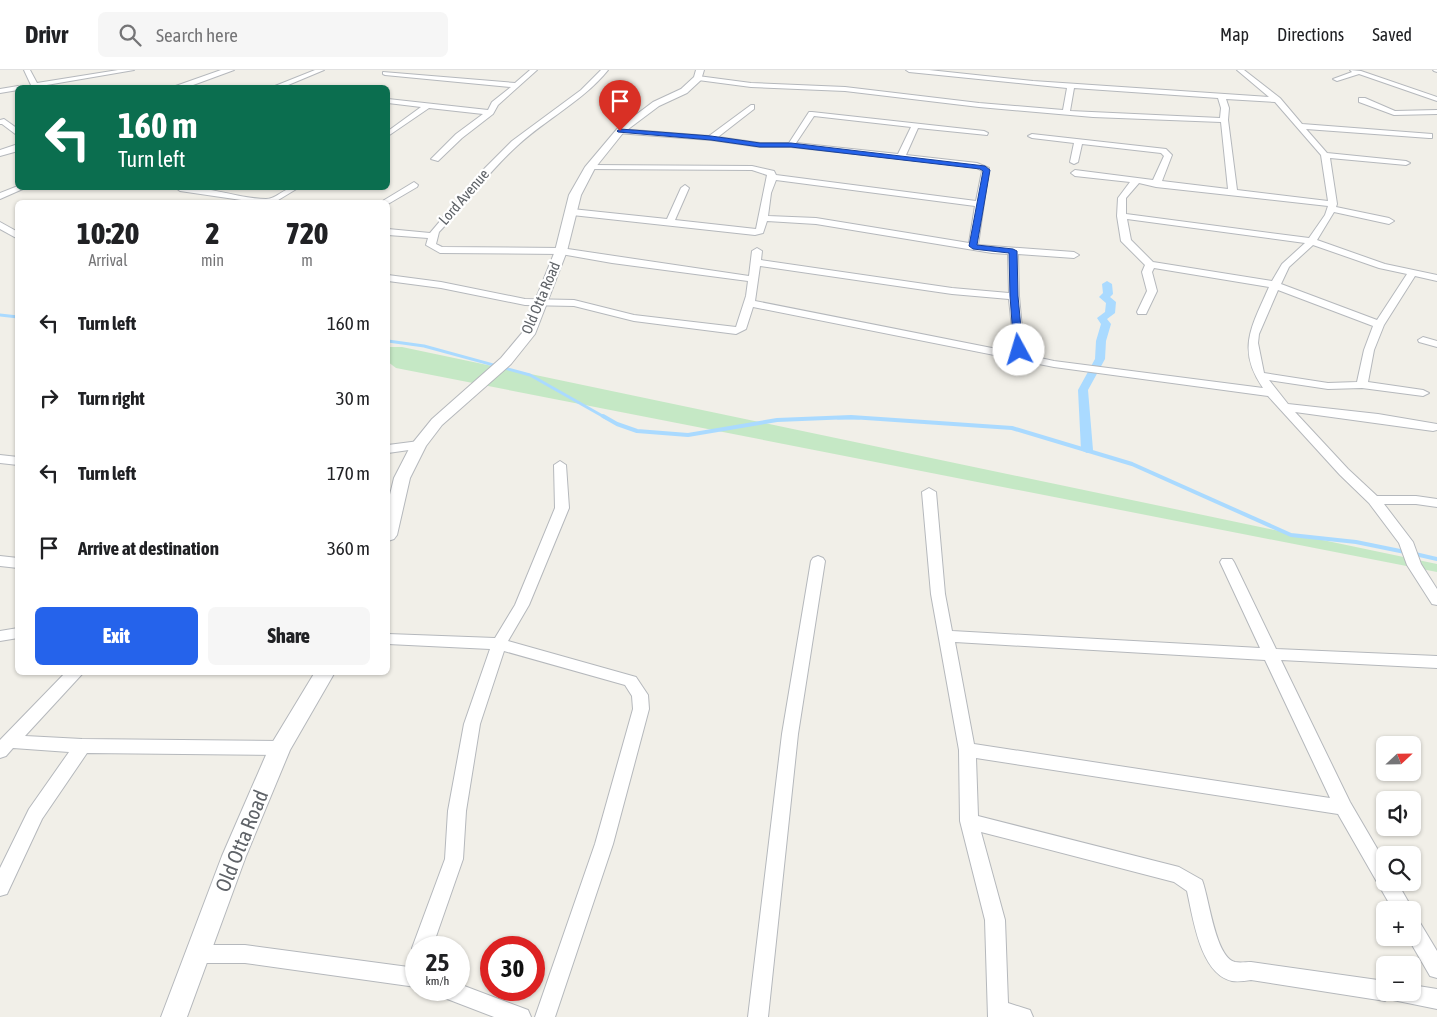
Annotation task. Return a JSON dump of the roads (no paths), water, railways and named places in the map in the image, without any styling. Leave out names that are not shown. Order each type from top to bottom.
[{"type":"street","points":[[27,70],[34,85]]},
{"type":"street","points":[[41,85],[132,70]]},
{"type":"street","points":[[183,85],[230,70]]},
{"type":"street","points":[[281,85],[321,70]]},
{"type":"street","points":[[434,159],[490,112],[495,104],[534,70]]},
{"type":"street","name":"Lord Avenue","points":[[561,251],[440,250],[431,245],[433,236],[488,170],[515,143],[584,92],[605,70]]},
{"type":"street","points":[[909,70],[1071,86],[1277,100]]},
{"type":"street","points":[[1240,70],[1277,100],[1325,155],[1332,207],[1330,215],[1312,241],[1285,266],[1275,285],[1254,334],[1254,354],[1258,373],[1262,376],[1272,393],[1344,472],[1374,500],[1406,542],[1414,565],[1437,600]]},
{"type":"street","points":[[1337,79],[1356,71],[1437,98]]},
{"type":"street","points":[[1033,82],[1037,72]]},
{"type":"street","points":[[385,73],[517,85]]},
{"type":"street","points":[[699,74],[751,85],[845,89],[979,105],[1123,117],[1224,120]]},
{"type":"street","name":"Old Otta Road","points":[[390,527],[402,478],[419,444],[437,422],[513,353],[528,334],[561,251],[575,195],[590,167],[620,131],[656,104],[684,91],[699,74]]},
{"type":"street","points":[[1066,112],[1071,86]]},
{"type":"street","points":[[0,91],[15,88]]},
{"type":"street","points":[[1221,96],[1225,108],[1224,120],[1233,193]]},
{"type":"street","points":[[1362,100],[1399,114],[1437,112]]},
{"type":"street","points":[[390,101],[490,112]]},
{"type":"street","points":[[390,133],[427,106]]},
{"type":"street","points":[[711,138],[751,107]]},
{"type":"street","points":[[791,145],[812,114],[984,133]]},
{"type":"street","points":[[2,121],[15,119]]},
{"type":"street","points":[[2,121],[15,132]]},
{"type":"street","points":[[901,157],[915,126]]},
{"type":"street","points":[[1301,126],[1434,137]]},
{"type":"street","points":[[620,131],[711,138],[760,145],[791,145],[982,168],[986,170],[973,246]]},
{"type":"street","points":[[1032,136],[1167,153],[1168,156],[1156,184]]},
{"type":"street","points":[[1074,162],[1079,141]]},
{"type":"street","points":[[0,153],[15,148]]},
{"type":"street","points":[[1325,155],[1406,163]]},
{"type":"street","points":[[572,212],[670,221],[755,232],[760,231],[764,218],[766,194],[772,177],[771,173],[752,168],[590,167]]},
{"type":"street","points":[[1075,173],[1332,207],[1389,221]]},
{"type":"street","points":[[772,177],[980,204]]},
{"type":"street","points":[[1136,181],[1122,198],[1122,216],[1126,241],[1150,264],[1275,285],[1379,325]]},
{"type":"street","points":[[388,200],[414,185]]},
{"type":"street","points":[[670,221],[685,188]]},
{"type":"street","points":[[0,196],[16,190]]},
{"type":"street","points":[[193,190],[256,200]]},
{"type":"street","points":[[273,200],[290,190]]},
{"type":"street","points":[[1122,216],[1312,241],[1373,263],[1412,274],[1437,278]]},
{"type":"street","points":[[764,218],[816,221],[1013,251],[1074,255]]},
{"type":"street","points":[[2,228],[15,234]]},
{"type":"street","points":[[390,232],[433,236]]},
{"type":"street","points":[[561,251],[621,262],[752,280]]},
{"type":"street","points":[[390,278],[441,285],[525,302],[541,301],[597,308],[634,318],[736,331],[741,329],[748,303],[756,251]]},
{"type":"street","points":[[1013,251],[1014,296],[1019,350],[1015,357]]},
{"type":"street","points":[[755,262],[952,291],[1014,296]]},
{"type":"street","points":[[1142,312],[1152,291],[1147,272],[1150,264]]},
{"type":"street","points":[[1362,385],[1369,350],[1379,325],[1412,274]]},
{"type":"street","points":[[748,303],[1015,357],[1272,393]]},
{"type":"street","points":[[1424,340],[1437,344]]},
{"type":"street","points":[[1262,376],[1328,386],[1362,385],[1423,393]]},
{"type":"street","points":[[1286,407],[1378,418],[1433,427]]},
{"type":"street","points":[[390,449],[419,444]]},
{"type":"street","points":[[0,459],[15,461]]},
{"type":"street","points":[[426,936],[454,859],[457,811],[472,724],[499,644],[522,605],[562,508],[560,465]]},
{"type":"street","points":[[929,492],[938,594],[967,750],[970,821],[995,920],[998,1014],[1023,1017]]},
{"type":"street","points":[[1374,500],[1416,500],[1437,503]]},
{"type":"street","points":[[0,560],[15,562]]},
{"type":"street","points":[[758,1017],[790,734],[818,561]]},
{"type":"street","points":[[1227,562],[1343,807],[1376,864]]},
{"type":"street","points":[[0,636],[15,634]]},
{"type":"street","points":[[945,636],[1271,655],[1437,662]]},
{"type":"street","points":[[390,639],[499,644],[630,681],[640,695],[640,709],[604,844],[544,1017]]},
{"type":"street","points":[[5,746],[73,675]]},
{"type":"street","name":"Old Otta Road","points":[[174,1017],[234,856],[280,748],[323,675]]},
{"type":"street","points":[[5,746],[280,748]]},
{"type":"street","points":[[0,888],[35,814],[82,746]]},
{"type":"street","points":[[967,750],[1343,807]]},
{"type":"street","points":[[970,821],[1179,875],[1195,886],[1212,948],[1219,961],[1231,971],[1251,970],[1376,990]]},
{"type":"street","points":[[1421,942],[1437,969]]},
{"type":"street","points":[[198,954],[245,954],[405,972]]},
{"type":"street","points":[[1421,996],[1437,999]]},
{"type":"street","points":[[470,998],[521,1017]]},
{"type":"waterway","points":[[1087,450],[1083,390],[1100,359],[1101,341],[1106,324],[1102,318],[1110,313],[1111,302],[1104,297],[1108,294],[1107,284]]},
{"type":"waterway","points":[[0,315],[15,317]]},
{"type":"waterway","points":[[390,341],[424,346],[530,375],[606,418]]},
{"type":"waterway","points":[[603,416],[617,424],[637,431],[688,435],[777,420],[851,417],[1012,428],[1132,464],[1291,535],[1356,542],[1405,552]]},
{"type":"waterway","points":[[838,418],[859,418]]},
{"type":"waterway","points":[[1415,554],[1437,559]]}]
